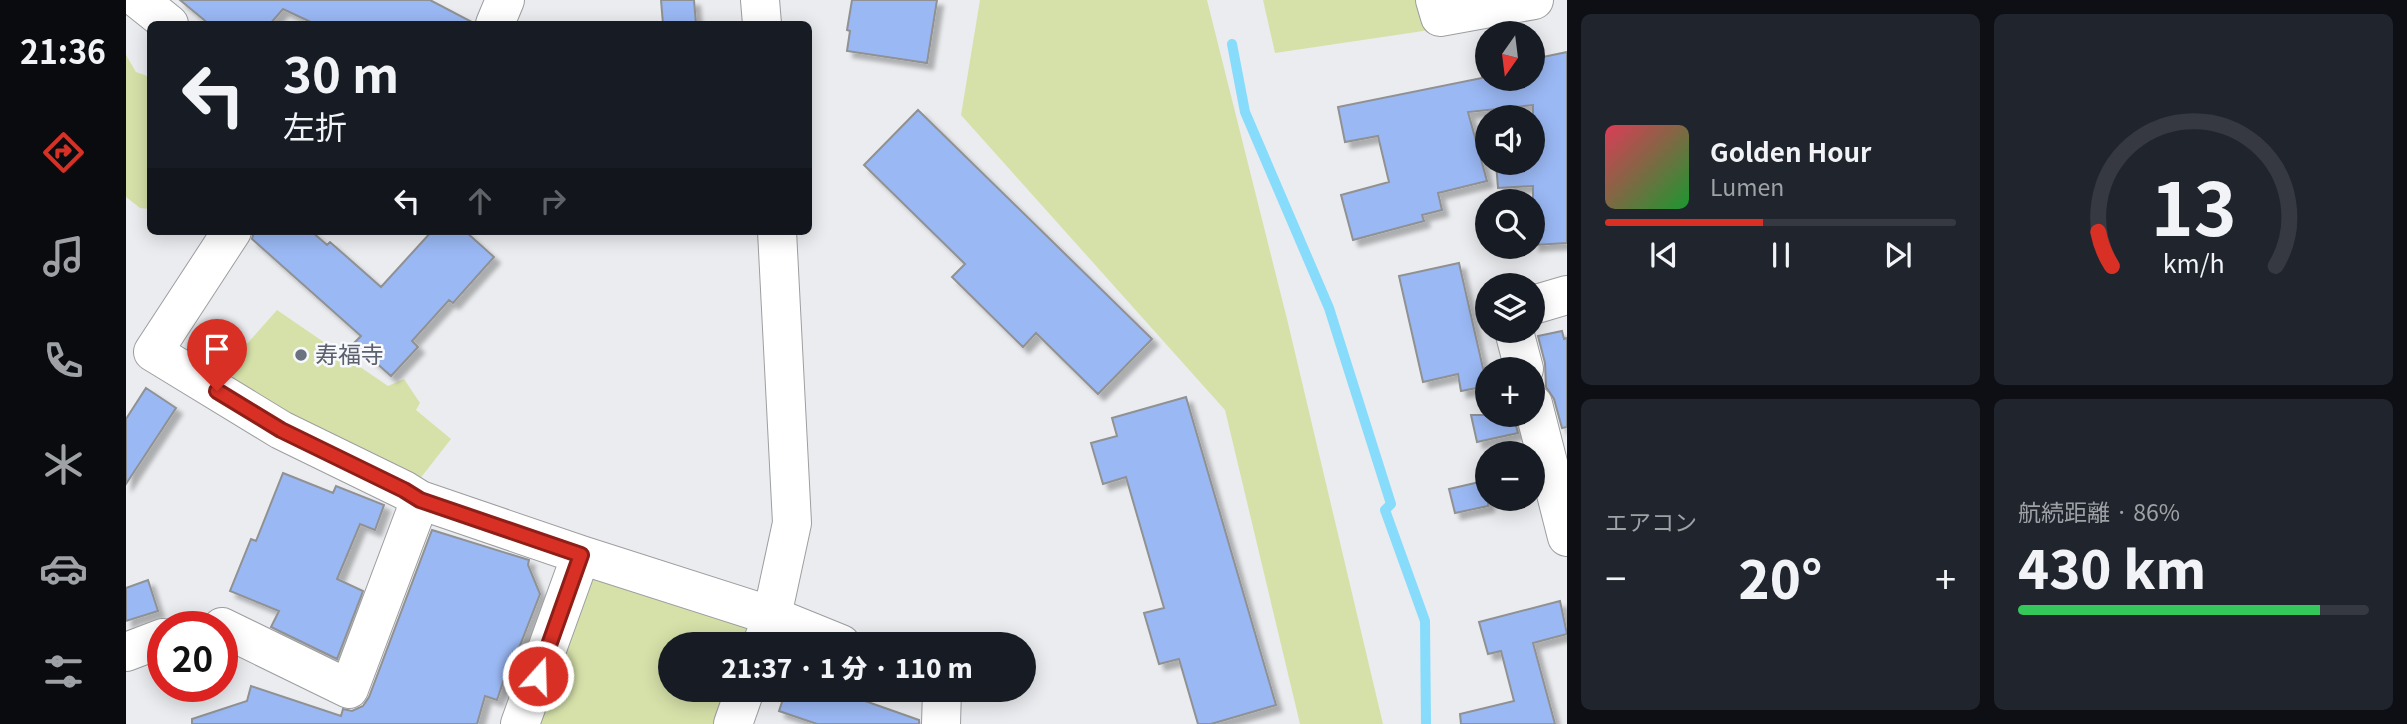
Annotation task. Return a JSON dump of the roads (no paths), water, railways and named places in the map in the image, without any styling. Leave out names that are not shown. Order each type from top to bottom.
[{"type":"street","points":[[139,0],[165,21]]},
{"type":"street","points":[[760,0],[762,21]]},
{"type":"street","points":[[1435,0],[1440,17],[1534,0]]},
{"type":"street","points":[[229,235],[153,352],[281,430],[420,500],[581,555],[767,630],[792,523],[777,235]]},
{"type":"street","points":[[1545,301],[1567,295]]},
{"type":"street","points":[[1539,427],[1567,537]]},
{"type":"street","points":[[238,635],[349,689],[420,500]]},
{"type":"street","points":[[520,724],[581,555]]},
{"type":"street","points":[[126,652],[147,644]]},
{"type":"street","points":[[733,724],[741,702]]},
{"type":"street","points":[[941,724],[942,702]]},
{"type":"waterway","points":[[1232,44],[1245,112],[1329,308],[1391,504],[1385,510],[1425,621],[1426,724]]},
{"type":"place","name":"寿福寺","points":[[301,355]]}]
